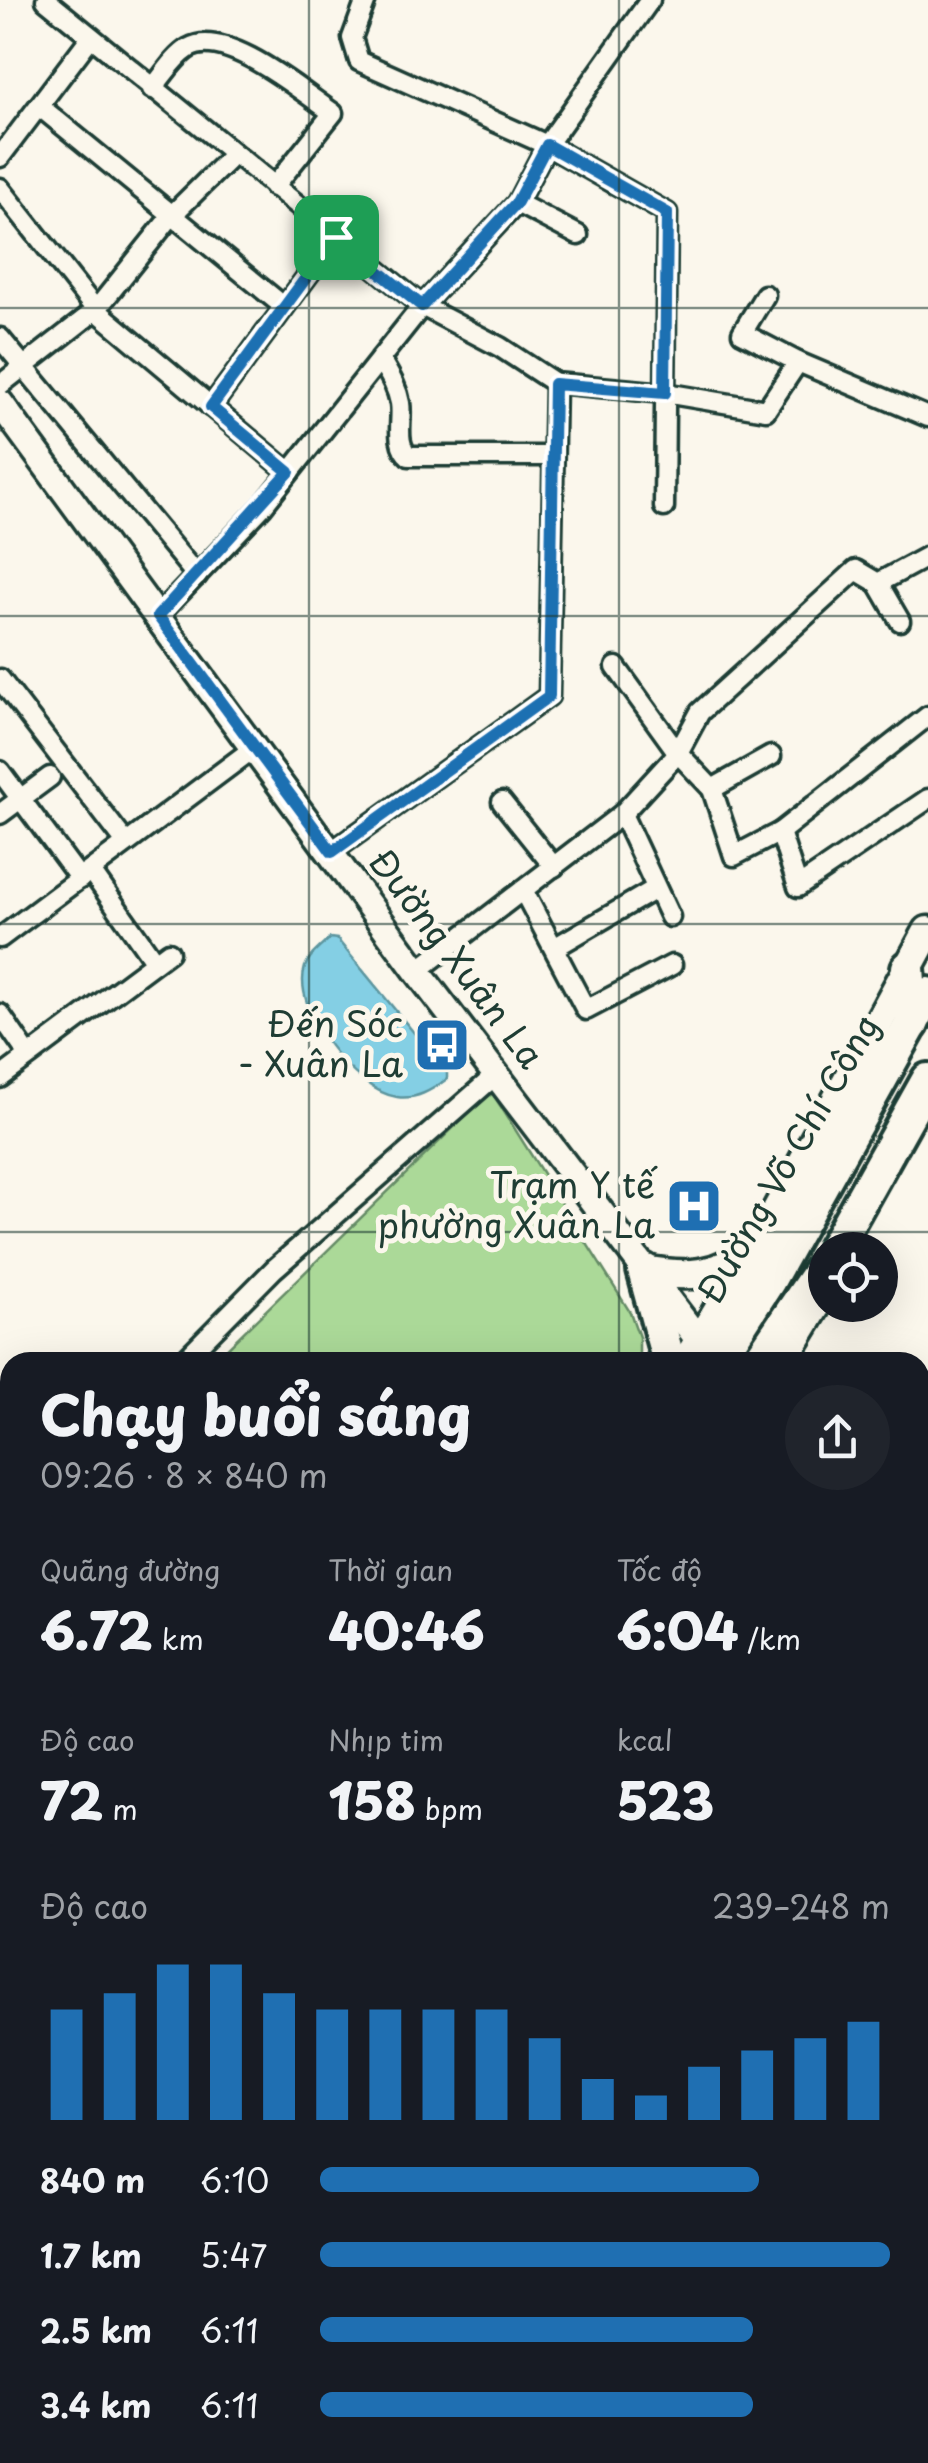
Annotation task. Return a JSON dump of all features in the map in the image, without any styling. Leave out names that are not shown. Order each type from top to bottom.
[{"type":"highway","name":"Đường Võ Chí Công","points":[[712,1352],[762,1292],[912,1024],[918,981]]},
{"type":"highway","points":[[843,1232],[928,1080]]},
{"type":"highway","points":[[644,1270],[666,1352]]},
{"type":"highway","points":[[768,1352],[795,1325],[808,1298]]},
{"type":"highway","points":[[709,1352],[722,1302]]},
{"type":"main road","name":"Đường Võ Chí Công","points":[[722,1302],[918,981],[928,931]]},
{"type":"main road","points":[[860,1232],[928,1111]]},
{"type":"main road","points":[[644,1270],[692,1277],[726,1268],[760,1243]]},
{"type":"main road","points":[[786,1352],[795,1325],[808,1311]]},
{"type":"street","points":[[46,0],[422,306],[500,347],[554,384],[665,393],[766,410],[798,362]]},
{"type":"street","points":[[366,0],[352,38],[359,61],[547,145],[667,213],[664,507]]},
{"type":"street","points":[[158,616],[289,472],[422,306],[517,202],[547,145],[650,0]]},
{"type":"street","points":[[0,158],[90,38]]},
{"type":"street","points":[[152,88],[188,49],[206,42],[238,51],[332,113],[274,188]]},
{"type":"street","points":[[39,106],[282,305]]},
{"type":"street","points":[[0,385],[96,310],[172,215],[233,155]]},
{"type":"street","points":[[0,188],[96,310],[289,472]]},
{"type":"street","points":[[517,202],[578,235]]},
{"type":"street","points":[[211,407],[282,305],[336,237]]},
{"type":"street","points":[[765,296],[742,333],[798,362],[928,417]]},
{"type":"street","points":[[0,338],[197,576]]},
{"type":"street","points":[[380,358],[401,405],[401,442],[410,456],[553,456]]},
{"type":"street","points":[[332,852],[549,696],[554,384]]},
{"type":"street","name":"Đường Xuân La","points":[[0,402],[703,1352]]},
{"type":"street","points":[[878,583],[928,556]]},
{"type":"street","points":[[418,971],[622,814],[678,753],[700,712],[856,570],[878,583],[900,620]]},
{"type":"street","points":[[616,666],[678,753],[712,789],[734,856],[780,832],[928,716]]},
{"type":"street","points":[[0,679],[126,843]]},
{"type":"street","points":[[0,938],[254,748]]},
{"type":"street","points":[[712,789],[771,756]]},
{"type":"street","points":[[0,771],[85,875],[162,957],[0,1078]]},
{"type":"street","points":[[0,814],[50,777]]},
{"type":"street","points":[[780,832],[798,888],[928,799]]},
{"type":"street","points":[[502,802],[554,866]]},
{"type":"street","points":[[622,814],[670,918]]},
{"type":"street","points":[[554,948],[655,889]]},
{"type":"street","points":[[523,890],[586,1010],[672,966]]},
{"type":"street","points":[[0,1014],[30,1056]]},
{"type":"street","points":[[192,1352],[274,1269],[498,1073]]},
{"type":"green space","points":[[491,1091],[630,1312],[639,1337],[639,1352],[223,1352]]},
{"type":"water","points":[[330,938],[337,939],[447,1073],[447,1079],[417,1096],[397,1097],[363,1080],[330,1046],[308,1005],[303,985],[307,963]]},
{"type":"place","name":"Đến Sóc - Xuân La","points":[[442,1045]]},
{"type":"place","name":"Trạm Y tế phường Xuân La","points":[[694,1206]]},
{"type":"route","points":[[547,145],[667,213],[665,393],[554,384],[549,696],[332,852],[158,616],[263,506],[289,472],[211,407],[282,305],[336,237],[422,306],[517,202],[547,145]]}]
